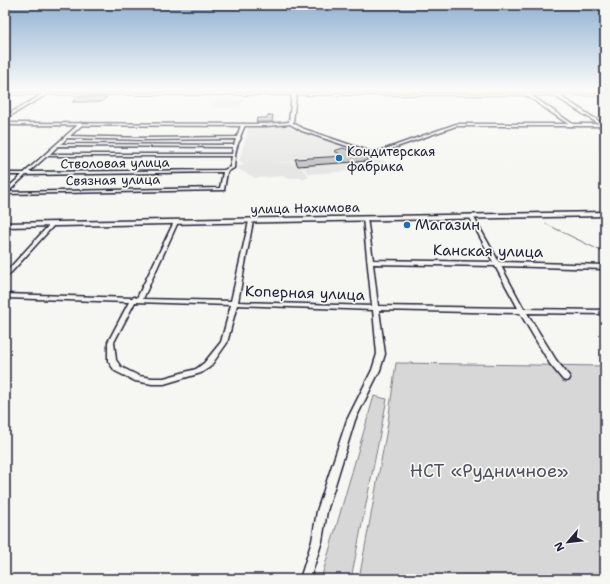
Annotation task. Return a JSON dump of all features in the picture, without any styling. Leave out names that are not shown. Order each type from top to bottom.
[{"type":"main road","name":"улица Нахимова","points":[[5,225],[605,214]]},
{"type":"street","points":[[290,117],[290,123]]},
{"type":"street","points":[[561,117],[572,125]]},
{"type":"street","points":[[592,117],[604,125]]},
{"type":"street","points":[[5,124],[244,125],[290,123],[304,130],[372,154],[379,154],[456,125],[604,125]]},
{"type":"street","points":[[5,192],[81,124]]},
{"type":"street","points":[[225,171],[232,168],[236,146],[244,125]]},
{"type":"street","points":[[67,137],[146,139],[239,138]]},
{"type":"street","points":[[57,146],[236,146]]},
{"type":"street","points":[[47,154],[234,155]]},
{"type":"street","name":"Стволовая улица","points":[[5,174],[225,171]]},
{"type":"street","name":"Связная улица","points":[[5,192],[222,189],[225,171]]},
{"type":"street","points":[[472,216],[522,310],[553,362],[566,378]]},
{"type":"street","points":[[305,579],[317,541],[322,511],[352,420],[376,370],[381,354],[365,218]]},
{"type":"street","points":[[176,222],[137,299],[111,342],[112,361],[118,369],[138,379],[164,381],[198,371],[207,365],[224,343],[234,304],[251,221]]},
{"type":"street","points":[[5,276],[53,224]]},
{"type":"street","name":"Канская улица","points":[[371,262],[605,267]]},
{"type":"street","name":"Коперная улица","points":[[5,296],[137,299],[234,304],[376,308],[605,312]]},
{"type":"shaded area","points":[[249,126],[290,126],[400,167],[309,174],[297,161],[272,163],[296,162],[308,175],[308,178],[286,178],[283,176],[255,178],[238,169],[238,166],[246,165],[239,161]]},
{"type":"green space","name":"НСТ «Рудничное»","points":[[396,363],[605,366],[605,579],[359,579],[387,429]]},
{"type":"green space","points":[[374,396],[387,399],[351,579],[321,579]]},
{"type":"building","points":[[273,117],[272,122],[256,122],[257,118]]},
{"type":"building","name":"Кондитерская фабрика","points":[[343,148],[364,156],[368,161],[298,166],[295,159],[344,156],[334,151]]},
{"type":"waterway","points":[[546,224],[603,252]]},
{"type":"place","name":"Кондитерская фабрика","points":[[339,158]]},
{"type":"place","name":"Магазин","points":[[407,225]]}]
